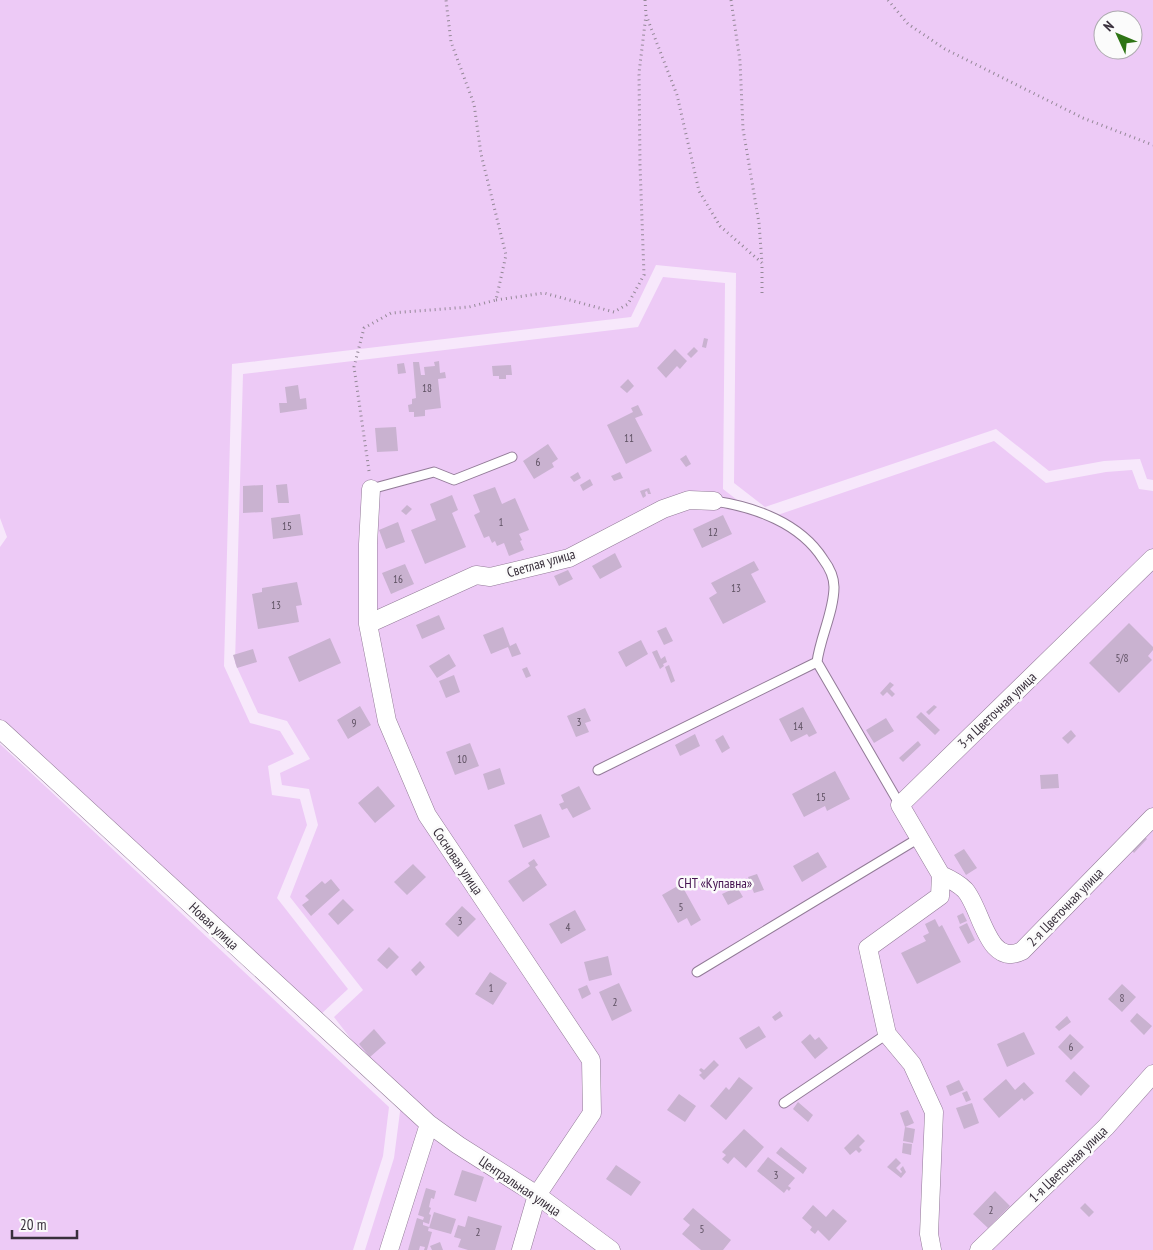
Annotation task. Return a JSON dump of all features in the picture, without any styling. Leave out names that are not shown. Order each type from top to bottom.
[{"type":"street","name":"Сосновая улица","points":[[371,489],[368,544],[368,624],[387,721],[427,815],[591,1060],[592,1113],[537,1195],[521,1250]]},
{"type":"street","name":"Светлая улица","points":[[368,624],[476,575],[490,577],[569,558],[663,509],[689,500],[714,502]]},
{"type":"street","name":"3-я Цветочная улица","points":[[900,805],[1153,558]]},
{"type":"street","name":"Новая улица","points":[[0,729],[429,1124]]},
{"type":"street","points":[[900,805],[942,875],[940,896],[868,948],[887,1034],[912,1064],[934,1112],[928,1234],[932,1250]]},
{"type":"street","name":"2-я Цветочная улица","points":[[942,875],[965,890],[997,951],[1005,955],[1014,955],[1022,951],[1153,817]]},
{"type":"street","name":"1-я Цветочная улица","points":[[979,1250],[1106,1127],[1153,1074]]},
{"type":"street","points":[[389,1250],[429,1124]]},
{"type":"street","name":"Центральная улица","points":[[429,1124],[458,1146],[537,1195],[611,1250]]},
{"type":"lane","points":[[371,489],[434,472],[454,480],[512,457]]},
{"type":"lane","points":[[714,502],[747,508],[775,519],[796,532],[816,548],[830,570],[834,587],[816,662],[900,805]]},
{"type":"lane","points":[[598,770],[816,662]]},
{"type":"lane","points":[[698,972],[920,838]]},
{"type":"lane","points":[[784,1103],[887,1034]]},
{"type":"path","points":[[446,0],[451,42],[474,104],[481,154],[506,255],[496,300]]},
{"type":"path","points":[[371,489],[354,367],[364,328],[390,313],[469,308],[496,300],[544,294],[614,312],[628,304],[644,275],[639,73],[646,15],[645,0]]},
{"type":"path","points":[[731,0],[740,61],[743,129],[759,223],[762,295]]},
{"type":"path","points":[[888,0],[908,24],[945,49],[1083,118],[1153,145]]},
{"type":"path","points":[[646,15],[677,96],[699,191],[720,226],[762,264]]},
{"type":"green space","points":[[0,0],[1153,0],[1153,480],[1147,479],[1140,459],[1104,461],[1049,471],[996,429],[765,507],[734,483],[736,273],[656,265],[631,317],[232,364],[224,666],[250,723],[280,731],[294,754],[268,766],[272,795],[300,799],[307,825],[277,898],[348,989],[319,1016],[0,724],[0,547],[7,537],[0,518]]},
{"type":"green space","name":"СНТ «Купавна»","points":[[663,277],[725,283],[723,489],[763,520],[994,441],[1046,483],[1106,472],[1132,470],[1139,489],[1153,491],[1153,1250],[365,1250],[394,1158],[401,1104],[334,1017],[363,990],[290,897],[318,825],[309,789],[282,785],[280,773],[310,759],[287,721],[258,713],[235,663],[243,374],[638,327]]},
{"type":"green space","points":[[0,744],[389,1107],[383,1156],[353,1250],[0,1250]]},
{"type":"building","points":[[704,338],[708,339],[706,348],[702,347]]},
{"type":"building","points":[[694,347],[698,351],[691,358],[687,354]]},
{"type":"building","points":[[675,349],[687,361],[680,369],[677,366],[666,378],[657,368]]},
{"type":"building","points":[[439,361],[440,373],[445,372],[446,378],[438,379],[441,408],[425,410],[425,416],[414,417],[414,412],[409,412],[408,405],[412,404],[412,399],[416,398],[413,362],[419,362],[421,375],[425,375],[424,367],[435,366],[434,362]]},
{"type":"building","points":[[404,363],[406,373],[398,374],[397,364]]},
{"type":"building","points":[[511,365],[512,375],[506,375],[506,379],[499,379],[499,376],[493,376],[492,366]]},
{"type":"building","points":[[628,379],[634,386],[627,393],[620,387]]},
{"type":"building","points":[[298,385],[300,399],[306,398],[307,409],[280,413],[279,403],[287,403],[285,387]]},
{"type":"building","points":[[638,405],[643,415],[635,418],[652,451],[626,464],[607,425],[633,412],[631,408]]},
{"type":"building","points":[[396,427],[398,451],[377,452],[375,428]]},
{"type":"building","points":[[548,444],[558,459],[552,463],[554,467],[534,479],[523,461]]},
{"type":"building","points":[[686,455],[691,464],[686,467],[680,459]]},
{"type":"building","points":[[578,472],[581,478],[574,482],[570,477]]},
{"type":"building","points":[[620,472],[623,478],[614,481],[611,476]]},
{"type":"building","points":[[590,479],[593,485],[583,491],[580,485]]},
{"type":"building","points":[[287,484],[289,503],[278,503],[276,485]]},
{"type":"building","points":[[263,485],[263,512],[243,513],[243,486]]},
{"type":"building","points":[[495,487],[502,504],[515,498],[529,530],[519,534],[524,550],[509,556],[504,543],[497,546],[495,541],[492,543],[489,536],[484,538],[474,515],[480,512],[473,495]]},
{"type":"building","points":[[649,488],[651,494],[648,494],[647,491],[645,492],[646,496],[643,498],[640,491]]},
{"type":"building","points":[[452,495],[458,510],[452,513],[466,547],[425,564],[411,530],[436,520],[430,504]]},
{"type":"building","points":[[407,505],[412,509],[406,515],[401,511]]},
{"type":"building","points":[[300,514],[303,535],[273,539],[271,518]]},
{"type":"building","points":[[723,515],[732,534],[702,548],[693,529]]},
{"type":"building","points":[[398,522],[405,542],[386,549],[379,530]]},
{"type":"building","points":[[615,553],[622,567],[600,579],[592,566]]},
{"type":"building","points":[[754,561],[759,570],[751,574],[766,602],[723,624],[709,598],[717,593],[711,583]]},
{"type":"building","points":[[405,564],[414,584],[391,594],[382,573]]},
{"type":"building","points":[[568,570],[573,579],[559,586],[554,576]]},
{"type":"building","points":[[297,582],[302,605],[296,606],[299,622],[258,629],[252,594],[262,592],[262,588]]},
{"type":"building","points":[[439,615],[445,629],[422,639],[416,625]]},
{"type":"building","points":[[1129,623],[1153,647],[1148,656],[1152,660],[1119,693],[1089,663]]},
{"type":"building","points":[[503,627],[510,646],[516,643],[521,654],[512,657],[508,647],[491,654],[483,635]]},
{"type":"building","points":[[666,627],[673,641],[664,645],[657,631]]},
{"type":"building","points":[[330,638],[341,663],[299,682],[288,657]]},
{"type":"building","points":[[641,640],[648,654],[626,667],[618,652]]},
{"type":"building","points":[[253,649],[257,662],[237,668],[233,655]]},
{"type":"building","points":[[657,650],[661,659],[665,656],[667,662],[660,669],[652,652]]},
{"type":"building","points":[[449,654],[456,666],[437,678],[429,666]]},
{"type":"building","points":[[669,665],[675,681],[671,683],[665,667]]},
{"type":"building","points":[[527,667],[531,676],[526,678],[522,669]]},
{"type":"building","points":[[454,675],[460,692],[446,698],[439,681]]},
{"type":"building","points":[[890,682],[894,685],[890,689],[895,694],[892,697],[887,692],[883,696],[880,693]]},
{"type":"building","points":[[934,705],[937,707],[929,715],[926,712]]},
{"type":"building","points":[[360,706],[371,725],[348,739],[337,720]]},
{"type":"building","points":[[803,707],[817,733],[809,737],[807,734],[791,742],[779,719]]},
{"type":"building","points":[[585,708],[591,721],[585,723],[589,732],[576,737],[567,716]]},
{"type":"building","points":[[921,712],[940,730],[935,735],[916,717]]},
{"type":"building","points":[[886,718],[894,731],[874,743],[866,730]]},
{"type":"building","points":[[1071,730],[1076,736],[1068,744],[1062,738]]},
{"type":"building","points":[[695,734],[700,746],[680,756],[675,745]]},
{"type":"building","points":[[723,735],[730,748],[722,753],[715,740]]},
{"type":"building","points":[[918,741],[921,745],[903,762],[899,758]]},
{"type":"building","points":[[470,743],[479,766],[455,775],[446,752]]},
{"type":"building","points":[[500,768],[505,784],[488,790],[483,774]]},
{"type":"building","points":[[835,771],[850,799],[827,811],[825,806],[804,817],[792,794]]},
{"type":"building","points":[[1058,774],[1059,788],[1041,789],[1040,775]]},
{"type":"building","points":[[378,786],[395,806],[375,823],[358,803]]},
{"type":"building","points":[[579,786],[591,809],[573,818],[567,808],[562,810],[559,804],[564,802],[561,795]]},
{"type":"building","points":[[541,814],[550,837],[523,848],[514,825]]},
{"type":"building","points":[[1143,835],[1147,839],[1134,853],[1130,848]]},
{"type":"building","points":[[964,849],[977,868],[966,875],[954,855]]},
{"type":"building","points":[[818,852],[827,867],[802,882],[793,866]]},
{"type":"building","points":[[534,859],[538,865],[535,867],[547,885],[523,902],[508,881],[530,866],[528,863]]},
{"type":"building","points":[[413,864],[426,877],[407,895],[394,882]]},
{"type":"building","points":[[757,874],[764,890],[754,893],[748,877]]},
{"type":"building","points":[[331,879],[340,890],[311,916],[302,905],[309,900],[305,896],[322,881],[325,884]]},
{"type":"building","points":[[681,884],[701,920],[691,926],[687,918],[678,923],[662,895]]},
{"type":"building","points":[[737,887],[743,897],[728,905],[722,894]]},
{"type":"building","points":[[343,899],[354,910],[338,925],[328,914]]},
{"type":"building","points":[[462,906],[476,919],[458,937],[445,924]]},
{"type":"building","points":[[575,910],[586,930],[561,944],[549,924]]},
{"type":"building","points":[[963,913],[967,921],[960,924],[957,916]]},
{"type":"building","points":[[935,919],[939,927],[942,925],[961,962],[917,984],[901,953],[926,941],[923,936],[929,933],[925,924]]},
{"type":"building","points":[[967,923],[975,940],[968,944],[959,927]]},
{"type":"building","points":[[389,947],[399,957],[387,969],[377,960]]},
{"type":"building","points":[[608,956],[612,975],[589,981],[584,962]]},
{"type":"building","points":[[420,961],[425,967],[416,976],[411,970]]},
{"type":"building","points":[[490,972],[507,983],[493,1005],[475,994]]},
{"type":"building","points":[[619,983],[632,1011],[612,1021],[599,992]]},
{"type":"building","points":[[1122,984],[1136,997],[1122,1012],[1108,999]]},
{"type":"building","points":[[587,985],[591,994],[582,999],[578,989]]},
{"type":"building","points":[[780,1011],[783,1016],[775,1021],[772,1017]]},
{"type":"building","points":[[1137,1013],[1152,1026],[1144,1035],[1130,1021]]},
{"type":"building","points":[[1067,1016],[1071,1022],[1059,1031],[1055,1027]]},
{"type":"building","points":[[759,1026],[766,1037],[746,1049],[739,1038]]},
{"type":"building","points":[[374,1029],[386,1043],[370,1057],[359,1044]]},
{"type":"building","points":[[1024,1032],[1035,1054],[1007,1067],[997,1044]]},
{"type":"building","points":[[810,1034],[815,1040],[819,1037],[828,1048],[815,1059],[801,1042]]},
{"type":"building","points":[[1070,1034],[1084,1047],[1071,1060],[1058,1047]]},
{"type":"building","points":[[714,1060],[719,1065],[704,1080],[699,1075],[702,1073],[699,1070],[701,1068],[704,1070]]},
{"type":"building","points":[[1074,1071],[1090,1086],[1081,1096],[1065,1081]]},
{"type":"building","points":[[739,1077],[753,1088],[726,1120],[710,1106],[726,1087],[729,1090]]},
{"type":"building","points":[[1006,1079],[1015,1090],[1024,1082],[1034,1093],[1024,1101],[1022,1098],[999,1118],[983,1099]]},
{"type":"building","points":[[959,1080],[964,1090],[950,1096],[946,1086]]},
{"type":"building","points":[[967,1091],[971,1100],[966,1102],[962,1093]]},
{"type":"building","points":[[679,1094],[696,1106],[685,1122],[667,1110]]},
{"type":"building","points":[[798,1102],[813,1115],[808,1122],[793,1109]]},
{"type":"building","points":[[972,1103],[979,1123],[964,1129],[956,1108]]},
{"type":"building","points":[[908,1110],[914,1123],[905,1127],[900,1113]]},
{"type":"building","points":[[905,1127],[915,1129],[913,1143],[903,1141]]},
{"type":"building","points":[[744,1129],[764,1147],[746,1168],[734,1157],[728,1164],[722,1159],[726,1155],[722,1152]]},
{"type":"building","points":[[858,1134],[865,1141],[859,1147],[862,1150],[859,1153],[856,1150],[850,1155],[844,1148]]},
{"type":"building","points":[[903,1143],[912,1144],[911,1155],[902,1153]]},
{"type":"building","points":[[781,1147],[807,1168],[803,1174],[776,1153]]},
{"type":"building","points":[[768,1157],[795,1178],[788,1186],[791,1188],[789,1191],[787,1189],[784,1193],[757,1171]]},
{"type":"building","points":[[896,1158],[901,1163],[896,1168],[901,1173],[900,1169],[903,1166],[906,1172],[901,1178],[887,1167]]},
{"type":"building","points":[[616,1165],[641,1182],[631,1196],[606,1179]]},
{"type":"building","points":[[462,1170],[484,1177],[476,1202],[454,1195]]},
{"type":"building","points":[[426,1188],[436,1191],[434,1199],[431,1198],[429,1207],[431,1208],[429,1214],[431,1215],[429,1224],[423,1222],[423,1225],[429,1227],[428,1231],[432,1232],[427,1250],[424,1250],[425,1247],[420,1246],[419,1250],[408,1250],[417,1218],[423,1220],[424,1217],[418,1215]]},
{"type":"building","points":[[995,1191],[1010,1206],[988,1228],[973,1214]]},
{"type":"building","points":[[1085,1203],[1094,1212],[1089,1217],[1080,1208]]},
{"type":"building","points":[[813,1205],[826,1217],[833,1209],[847,1221],[829,1241],[818,1230],[815,1234],[810,1230],[812,1227],[802,1218]]},
{"type":"building","points":[[693,1208],[731,1240],[723,1250],[701,1250],[682,1234],[690,1225],[683,1219]]},
{"type":"building","points":[[434,1212],[456,1219],[451,1234],[429,1228]]},
{"type":"building","points":[[468,1216],[502,1226],[495,1250],[468,1250],[458,1247],[461,1239],[454,1237],[458,1225],[465,1227]]},
{"type":"building","points":[[440,1242],[443,1250],[432,1250],[430,1246]]}]
